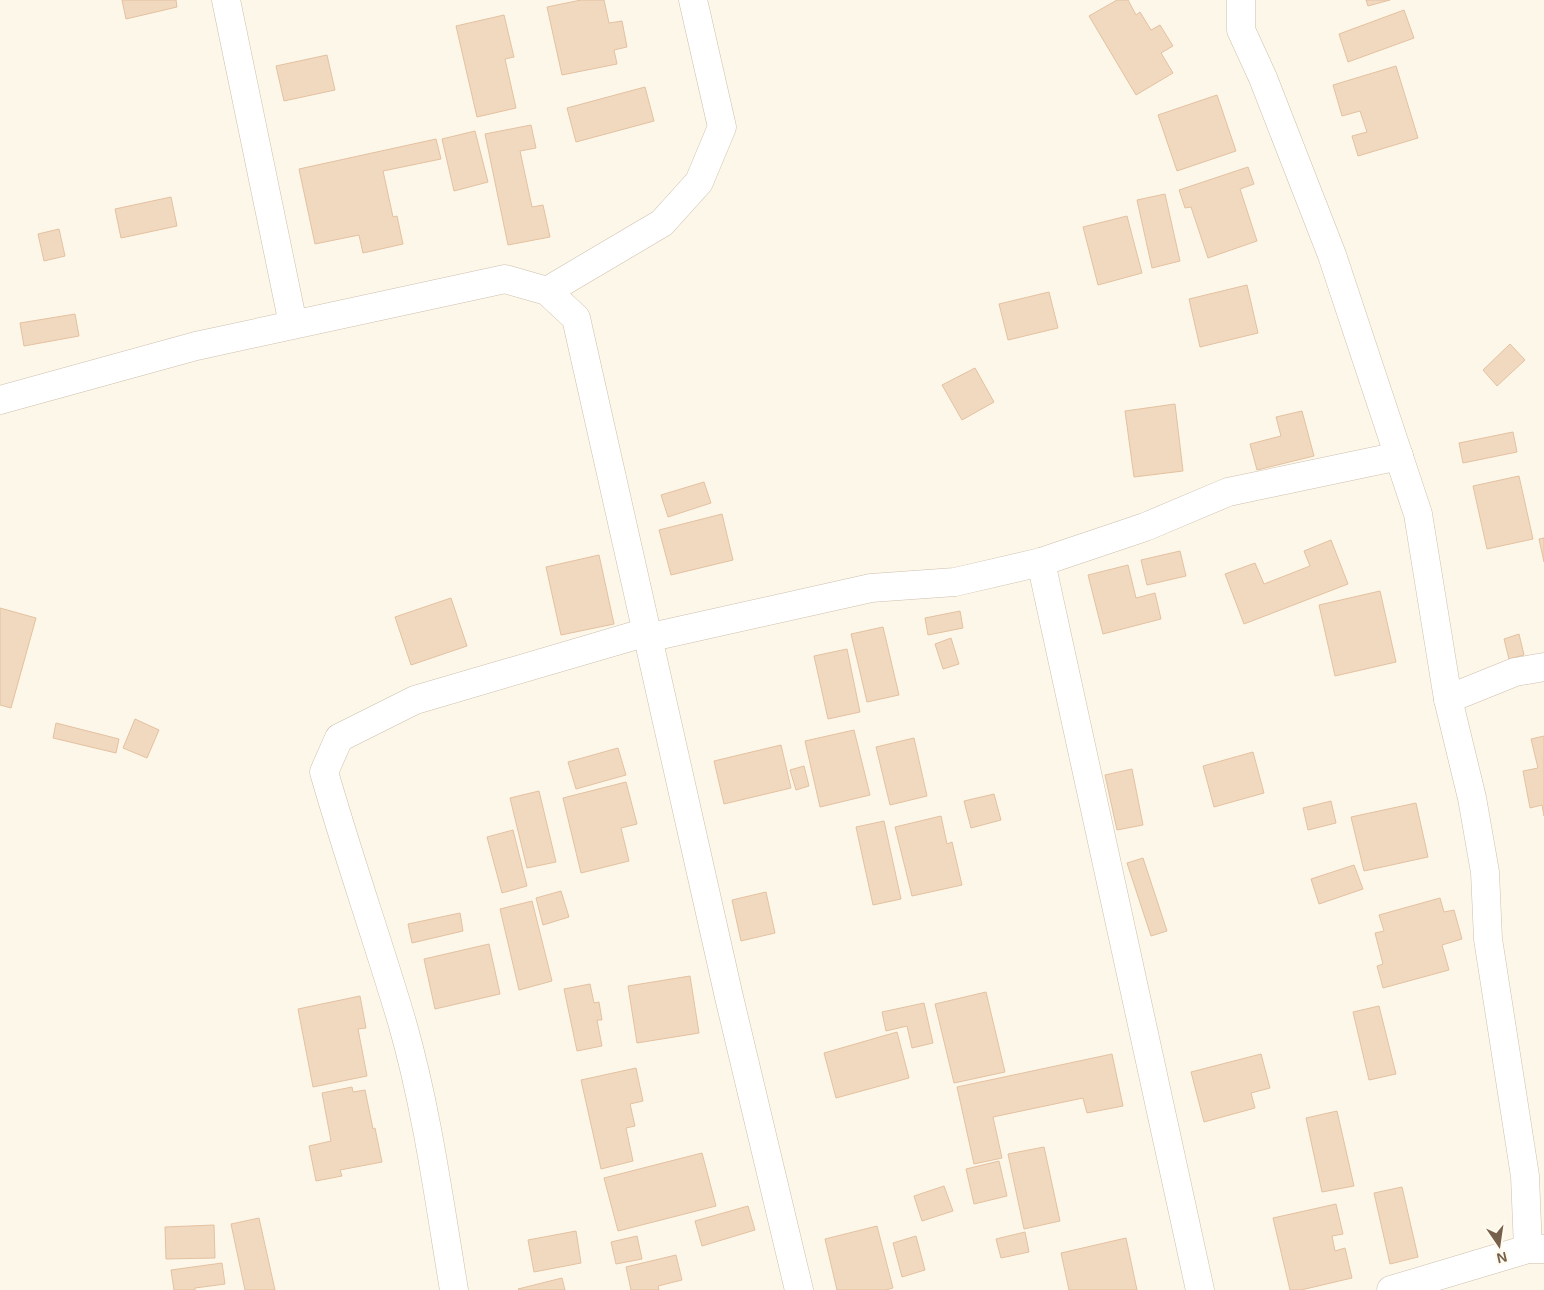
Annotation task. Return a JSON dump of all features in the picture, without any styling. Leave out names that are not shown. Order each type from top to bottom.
[{"type":"street","points":[[226,0],[293,324]]},
{"type":"street","points":[[547,291],[662,223],[699,182],[722,127],[693,0]]},
{"type":"street","points":[[1241,0],[1240,30],[1263,78],[1332,255],[1418,514],[1448,699],[1472,798],[1485,872],[1488,939],[1536,1249],[1391,1290]]},
{"type":"street","points":[[0,400],[196,346],[505,279],[547,291],[576,318],[729,997],[799,1290]]},
{"type":"street","points":[[454,1290],[424,1114],[402,1023],[338,824],[324,772],[339,738],[415,700],[647,635],[871,588],[955,582],[1041,562],[1145,527],[1228,492],[1398,456]]},
{"type":"street","points":[[1041,562],[1200,1290]]},
{"type":"street","points":[[1448,699],[1515,672],[1544,668]]},
{"type":"building","points":[[122,0],[176,0],[177,7],[126,19]]},
{"type":"building","points":[[581,0],[604,0],[609,23],[622,21],[627,47],[614,50],[617,64],[562,75],[547,7]]},
{"type":"building","points":[[1117,0],[1128,0],[1136,15],[1140,12],[1151,30],[1160,25],[1173,46],[1161,53],[1173,73],[1136,95],[1089,16]]},
{"type":"building","points":[[1366,0],[1390,0],[1368,6]]},
{"type":"building","points":[[1404,10],[1414,38],[1348,62],[1339,34]]},
{"type":"building","points":[[504,15],[514,57],[505,59],[516,108],[477,117],[456,26]]},
{"type":"building","points":[[327,55],[335,90],[284,101],[276,66]]},
{"type":"building","points":[[1396,66],[1418,138],[1358,156],[1352,136],[1367,132],[1360,111],[1342,116],[1333,85]]},
{"type":"building","points":[[645,87],[654,121],[576,142],[567,108]]},
{"type":"building","points":[[1217,95],[1236,151],[1177,171],[1158,115]]},
{"type":"building","points":[[531,125],[536,148],[520,151],[532,207],[543,205],[550,237],[508,245],[485,134]]},
{"type":"building","points":[[475,131],[488,182],[454,191],[442,139]]},
{"type":"building","points":[[436,139],[441,159],[383,171],[393,217],[397,216],[403,244],[363,253],[359,235],[315,244],[299,169]]},
{"type":"building","points":[[1248,167],[1254,184],[1240,189],[1257,241],[1208,258],[1191,207],[1185,208],[1179,190]]},
{"type":"building","points":[[1165,194],[1180,261],[1152,268],[1137,200]]},
{"type":"building","points":[[171,197],[177,226],[121,238],[115,209]]},
{"type":"building","points":[[1127,216],[1142,273],[1098,285],[1083,227]]},
{"type":"building","points":[[59,229],[65,256],[44,261],[38,234]]},
{"type":"building","points":[[1247,285],[1258,333],[1200,347],[1189,299]]},
{"type":"building","points":[[1049,292],[1058,328],[1008,340],[999,304]]},
{"type":"building","points":[[75,314],[79,336],[24,346],[20,323]]},
{"type":"building","points":[[1510,344],[1525,360],[1497,386],[1483,370]]},
{"type":"building","points":[[975,368],[994,402],[962,420],[942,385]]},
{"type":"building","points":[[1175,404],[1183,471],[1134,477],[1125,411]]},
{"type":"building","points":[[1302,411],[1314,456],[1257,470],[1250,444],[1281,436],[1276,417]]},
{"type":"building","points":[[1513,432],[1517,452],[1463,463],[1459,443]]},
{"type":"building","points":[[1519,476],[1533,539],[1487,549],[1473,486]]},
{"type":"building","points":[[704,482],[711,503],[668,517],[661,495]]},
{"type":"building","points":[[722,514],[733,560],[671,575],[659,530]]},
{"type":"building","points":[[1544,538],[1544,562],[1539,539]]},
{"type":"building","points":[[1331,540],[1348,584],[1244,624],[1225,574],[1255,563],[1264,584],[1310,566],[1304,551]]},
{"type":"building","points":[[1180,551],[1186,576],[1147,585],[1141,560]]},
{"type":"building","points":[[599,555],[614,624],[561,635],[546,567]]},
{"type":"building","points":[[1128,565],[1136,598],[1155,593],[1161,619],[1103,634],[1088,575]]},
{"type":"building","points":[[1380,591],[1396,662],[1335,676],[1319,605]]},
{"type":"building","points":[[451,598],[467,646],[411,665],[395,617]]},
{"type":"building","points":[[0,608],[36,618],[11,708],[0,705]]},
{"type":"building","points":[[960,611],[963,628],[928,635],[925,618]]},
{"type":"building","points":[[883,627],[899,695],[867,702],[851,634]]},
{"type":"building","points":[[1519,634],[1524,655],[1509,659],[1504,639]]},
{"type":"building","points":[[951,638],[959,664],[943,669],[935,644]]},
{"type":"building","points":[[847,649],[860,712],[828,719],[814,656]]},
{"type":"building","points":[[135,719],[159,730],[147,758],[123,748]]},
{"type":"building","points":[[56,723],[119,739],[116,753],[53,738]]},
{"type":"building","points":[[854,730],[870,795],[820,807],[805,741]]},
{"type":"building","points":[[1544,736],[1544,816],[1542,805],[1530,808],[1523,771],[1538,768],[1531,739]]},
{"type":"building","points":[[914,738],[927,796],[890,805],[876,747]]},
{"type":"building","points":[[781,745],[791,788],[724,804],[714,761]]},
{"type":"building","points":[[618,748],[626,775],[576,789],[568,762]]},
{"type":"building","points":[[1253,752],[1264,793],[1214,807],[1203,766]]},
{"type":"building","points":[[804,766],[809,786],[796,790],[790,770]]},
{"type":"building","points":[[1132,769],[1143,825],[1117,830],[1105,775]]},
{"type":"building","points":[[626,782],[637,824],[621,828],[629,861],[581,873],[563,798]]},
{"type":"building","points":[[539,791],[556,862],[527,868],[510,798]]},
{"type":"building","points":[[994,794],[1001,820],[971,828],[964,801]]},
{"type":"building","points":[[1331,801],[1336,823],[1308,830],[1303,808]]},
{"type":"building","points":[[1416,803],[1428,857],[1364,871],[1351,817]]},
{"type":"building","points":[[941,816],[947,844],[952,842],[962,885],[912,896],[895,827]]},
{"type":"building","points":[[884,821],[901,899],[873,905],[856,827]]},
{"type":"building","points":[[513,830],[527,886],[502,893],[487,837]]},
{"type":"building","points":[[1143,858],[1167,931],[1151,936],[1127,863]]},
{"type":"building","points":[[1354,865],[1363,889],[1319,904],[1311,879]]},
{"type":"building","points":[[561,891],[569,917],[543,925],[536,898]]},
{"type":"building","points":[[766,892],[775,933],[741,941],[732,900]]},
{"type":"building","points":[[1440,898],[1444,912],[1454,910],[1462,939],[1442,945],[1449,970],[1383,988],[1377,966],[1383,964],[1375,933],[1384,931],[1379,915]]},
{"type":"building","points":[[532,901],[552,981],[519,990],[500,909]]},
{"type":"building","points":[[460,913],[463,931],[412,943],[408,924]]},
{"type":"building","points":[[489,944],[500,994],[435,1009],[424,959]]},
{"type":"building","points":[[690,976],[699,1033],[637,1043],[628,986]]},
{"type":"building","points":[[590,984],[594,1003],[599,1002],[602,1020],[597,1020],[602,1046],[577,1051],[564,989]]},
{"type":"building","points":[[986,992],[1005,1072],[954,1083],[935,1004]]},
{"type":"building","points":[[360,996],[366,1028],[358,1029],[367,1076],[313,1087],[298,1009]]},
{"type":"building","points":[[924,1003],[933,1043],[912,1048],[907,1026],[886,1031],[882,1012]]},
{"type":"building","points":[[1379,1006],[1396,1074],[1369,1080],[1353,1012]]},
{"type":"building","points":[[897,1032],[909,1078],[836,1098],[824,1053]]},
{"type":"building","points":[[1112,1054],[1123,1106],[1087,1113],[1083,1098],[993,1117],[1002,1158],[974,1164],[957,1087]]},
{"type":"building","points":[[1261,1054],[1270,1088],[1251,1093],[1255,1108],[1204,1122],[1191,1072]]},
{"type":"building","points":[[636,1068],[643,1101],[630,1104],[635,1126],[626,1128],[633,1161],[601,1169],[581,1080]]},
{"type":"building","points":[[352,1087],[353,1092],[365,1090],[382,1162],[340,1170],[342,1176],[316,1181],[309,1146],[331,1141],[322,1093]]},
{"type":"building","points":[[1337,1111],[1354,1186],[1322,1192],[1306,1118]]},
{"type":"building","points":[[1044,1147],[1060,1221],[1024,1229],[1008,1154]]},
{"type":"building","points":[[702,1153],[716,1206],[618,1231],[604,1178]]},
{"type":"building","points":[[999,1161],[1007,1196],[974,1204],[966,1169]]},
{"type":"building","points":[[944,1186],[953,1211],[922,1221],[914,1196]]},
{"type":"building","points":[[1402,1187],[1418,1257],[1390,1264],[1374,1193]]},
{"type":"building","points":[[1336,1204],[1343,1234],[1332,1236],[1335,1251],[1345,1248],[1352,1278],[1301,1290],[1290,1290],[1273,1218]]},
{"type":"building","points":[[748,1206],[755,1230],[702,1246],[695,1221]]},
{"type":"building","points":[[259,1218],[275,1290],[245,1290],[231,1224]]},
{"type":"building","points":[[214,1225],[215,1258],[166,1259],[165,1227]]},
{"type":"building","points":[[877,1226],[893,1288],[886,1290],[837,1290],[825,1239]]},
{"type":"building","points":[[576,1231],[581,1263],[534,1272],[528,1240]]},
{"type":"building","points":[[1025,1232],[1029,1252],[1001,1258],[996,1239]]},
{"type":"building","points":[[637,1236],[642,1259],[616,1264],[611,1242]]},
{"type":"building","points":[[916,1236],[925,1270],[902,1277],[893,1243]]},
{"type":"building","points":[[1126,1238],[1137,1290],[1069,1290],[1061,1253]]},
{"type":"building","points":[[676,1255],[682,1280],[658,1286],[659,1290],[631,1290],[626,1267]]},
{"type":"building","points":[[222,1263],[225,1284],[195,1288],[195,1290],[174,1290],[171,1270]]},
{"type":"building","points":[[562,1278],[565,1290],[518,1289]]}]
